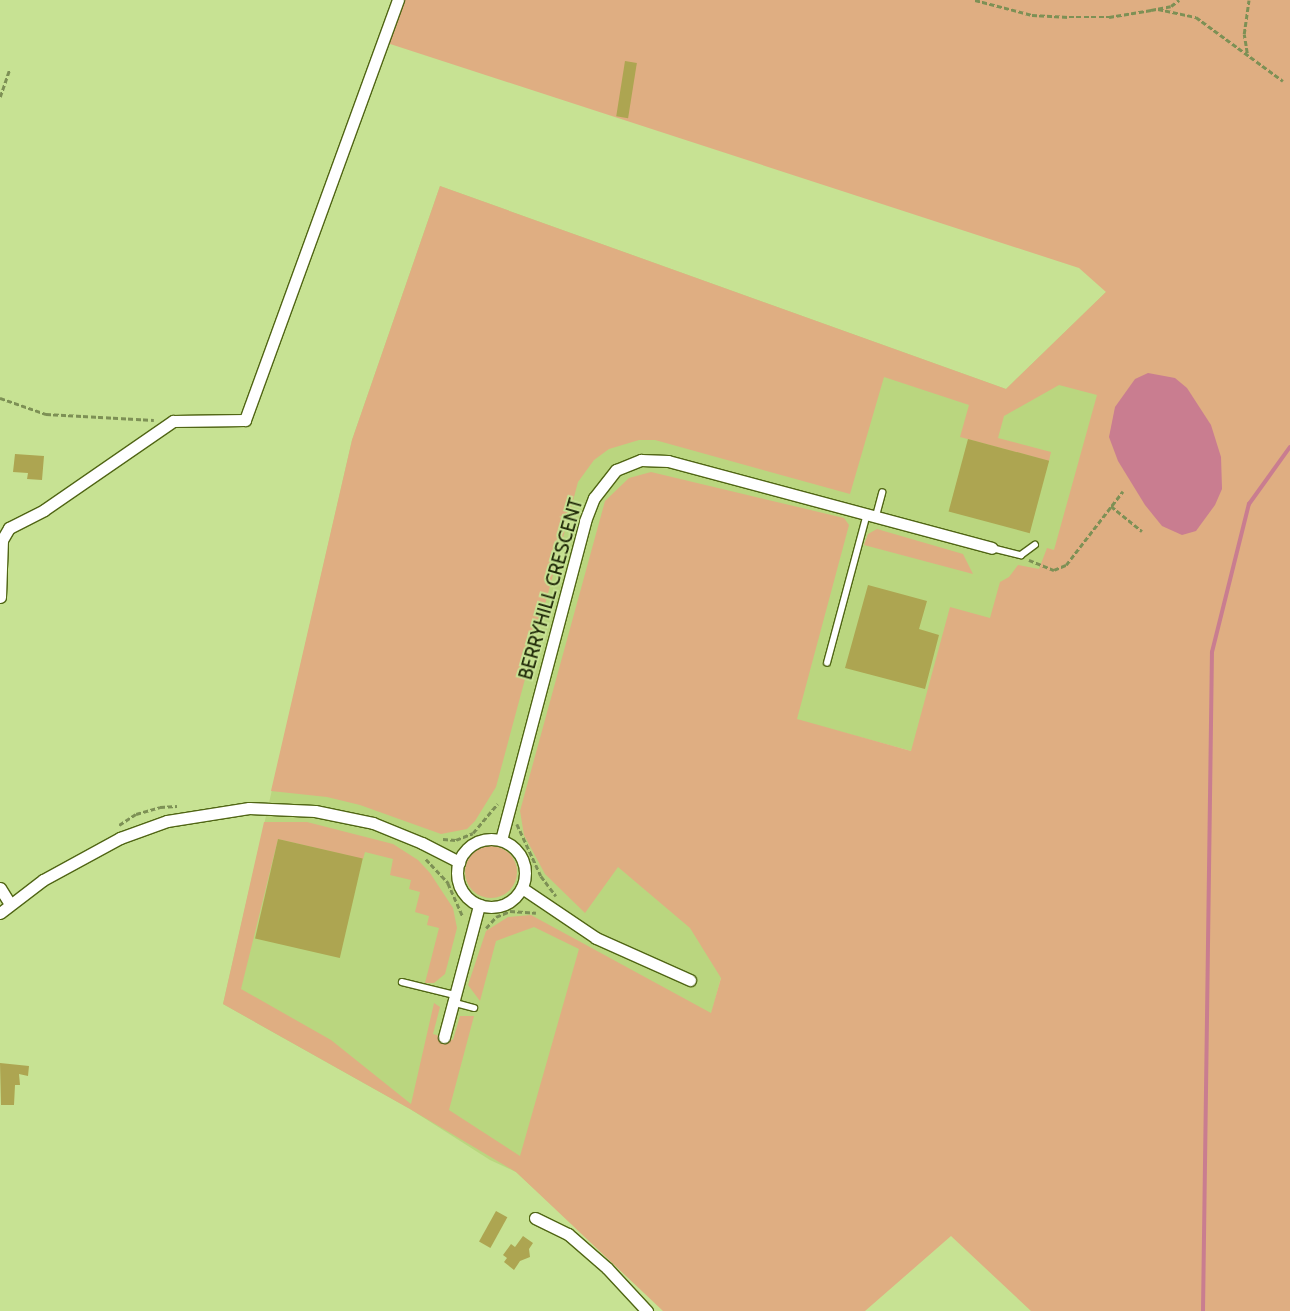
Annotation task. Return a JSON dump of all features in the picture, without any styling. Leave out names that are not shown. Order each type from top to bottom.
[{"type":"street","points":[[0,598],[2,540],[9,528],[44,510],[173,421],[245,420],[398,0]]},
{"type":"street","name":"BERRYHILL CRESCENT","points":[[501,840],[585,520],[594,498],[616,470],[641,460],[668,461],[992,548]]},
{"type":"street","points":[[0,913],[10,904],[76,860],[144,829],[189,816],[249,808],[315,812],[358,820],[394,831],[459,862]]},
{"type":"street","points":[[490,839],[501,840],[520,854],[526,877],[522,888],[508,903],[499,907],[479,906],[470,900],[458,883],[459,862],[471,846],[490,839]]},
{"type":"street","points":[[0,888],[10,904]]},
{"type":"street","points":[[522,888],[596,938],[690,980]]},
{"type":"street","points":[[444,1037],[479,906]]},
{"type":"street","points":[[535,1218],[568,1234],[607,1268],[647,1311]]},
{"type":"lane","points":[[827,663],[872,515],[882,493]]},
{"type":"lane","points":[[992,548],[1017,555],[1028,553],[1035,545]]},
{"type":"lane","points":[[402,982],[453,998],[474,1008]]},
{"type":"path","points":[[975,0],[1032,14],[1069,17],[1108,17],[1171,6],[1179,0]]},
{"type":"path","points":[[1247,54],[1244,34],[1249,0]]},
{"type":"path","points":[[1156,9],[1196,17],[1283,81]]},
{"type":"path","points":[[0,97],[9,71]]},
{"type":"path","points":[[0,398],[46,414],[173,421]]},
{"type":"path","points":[[1017,555],[1048,568],[1060,568],[1123,491]]},
{"type":"path","points":[[1111,506],[1142,531]]},
{"type":"path","points":[[439,838],[456,840],[473,833],[491,816],[502,790],[513,794]]},
{"type":"path","points":[[116,827],[136,814],[160,807],[178,806]]},
{"type":"path","points":[[517,816],[524,844],[540,876],[559,899]]},
{"type":"path","points":[[421,855],[448,883],[458,900],[463,918]]},
{"type":"path","points":[[482,934],[496,917],[510,911],[526,910],[543,916]]},
{"type":"shaded area","points":[[396,0],[1290,0],[1290,1311],[1031,1311],[951,1236],[865,1311],[663,1311],[516,1172],[410,1109],[223,1004],[264,822],[307,822],[393,844],[418,860],[430,873],[453,908],[457,928],[445,974],[434,983],[425,983],[439,928],[427,925],[429,916],[415,912],[420,892],[409,889],[411,880],[390,875],[393,859],[365,852],[363,859],[278,839],[241,989],[331,1040],[411,1104],[434,1003],[440,1007],[433,1034],[453,1040],[460,1016],[474,1016],[449,1110],[520,1156],[579,949],[534,927],[496,941],[480,1001],[468,985],[486,931],[508,917],[531,915],[711,1013],[721,978],[690,928],[618,867],[585,913],[545,874],[524,835],[520,811],[605,501],[629,478],[651,472],[844,518],[849,525],[797,719],[911,751],[950,607],[990,618],[1000,582],[1009,577],[1018,565],[1039,569],[1047,548],[1054,550],[1097,395],[1059,385],[1004,416],[998,438],[1051,452],[1049,461],[960,437],[969,405],[884,377],[850,494],[655,440],[639,440],[609,449],[594,460],[578,482],[496,787],[475,821],[467,829],[441,834],[360,805],[327,797],[271,791],[352,440],[440,186],[1006,389],[1106,292],[1079,268],[381,41]]},
{"type":"shaded area","points":[[440,186],[1006,389],[1106,292],[1283,447],[996,774],[790,718],[639,1286],[516,1172],[490,1160],[410,1109],[223,1004],[352,440]]},
{"type":"shaded area","points":[[1148,373],[1175,378],[1187,388],[1211,425],[1221,457],[1222,489],[1215,505],[1196,531],[1182,535],[1162,526],[1145,505],[1118,461],[1109,437],[1115,407],[1135,379]]},
{"type":"shaded area","points":[[877,529],[963,554],[973,574],[864,545],[868,534]]},
{"type":"shaded area","points":[[491,846],[505,850],[513,858],[517,872],[513,886],[505,894],[491,898],[477,894],[469,886],[465,872],[469,858],[477,850]]},
{"type":"building","points":[[625,61],[637,63],[628,118],[616,116]]},
{"type":"building","points":[[968,439],[1049,461],[1030,533],[949,511]]},
{"type":"building","points":[[15,454],[44,456],[42,480],[27,479],[28,473],[13,472]]},
{"type":"building","points":[[868,585],[927,601],[919,629],[939,635],[925,689],[845,668]]},
{"type":"building","points":[[278,839],[363,859],[340,958],[255,938]]},
{"type":"building","points":[[0,1063],[29,1066],[28,1076],[19,1074],[20,1085],[15,1085],[14,1105],[1,1105]]},
{"type":"building","points":[[496,1211],[507,1217],[490,1248],[479,1242]]},
{"type":"building","points":[[523,1236],[533,1243],[529,1249],[530,1257],[520,1261],[514,1270],[504,1262],[507,1258],[503,1255],[511,1244],[515,1247]]},
{"type":"waterway","points":[[1203,1311],[1212,652],[1249,504],[1290,447]]}]
